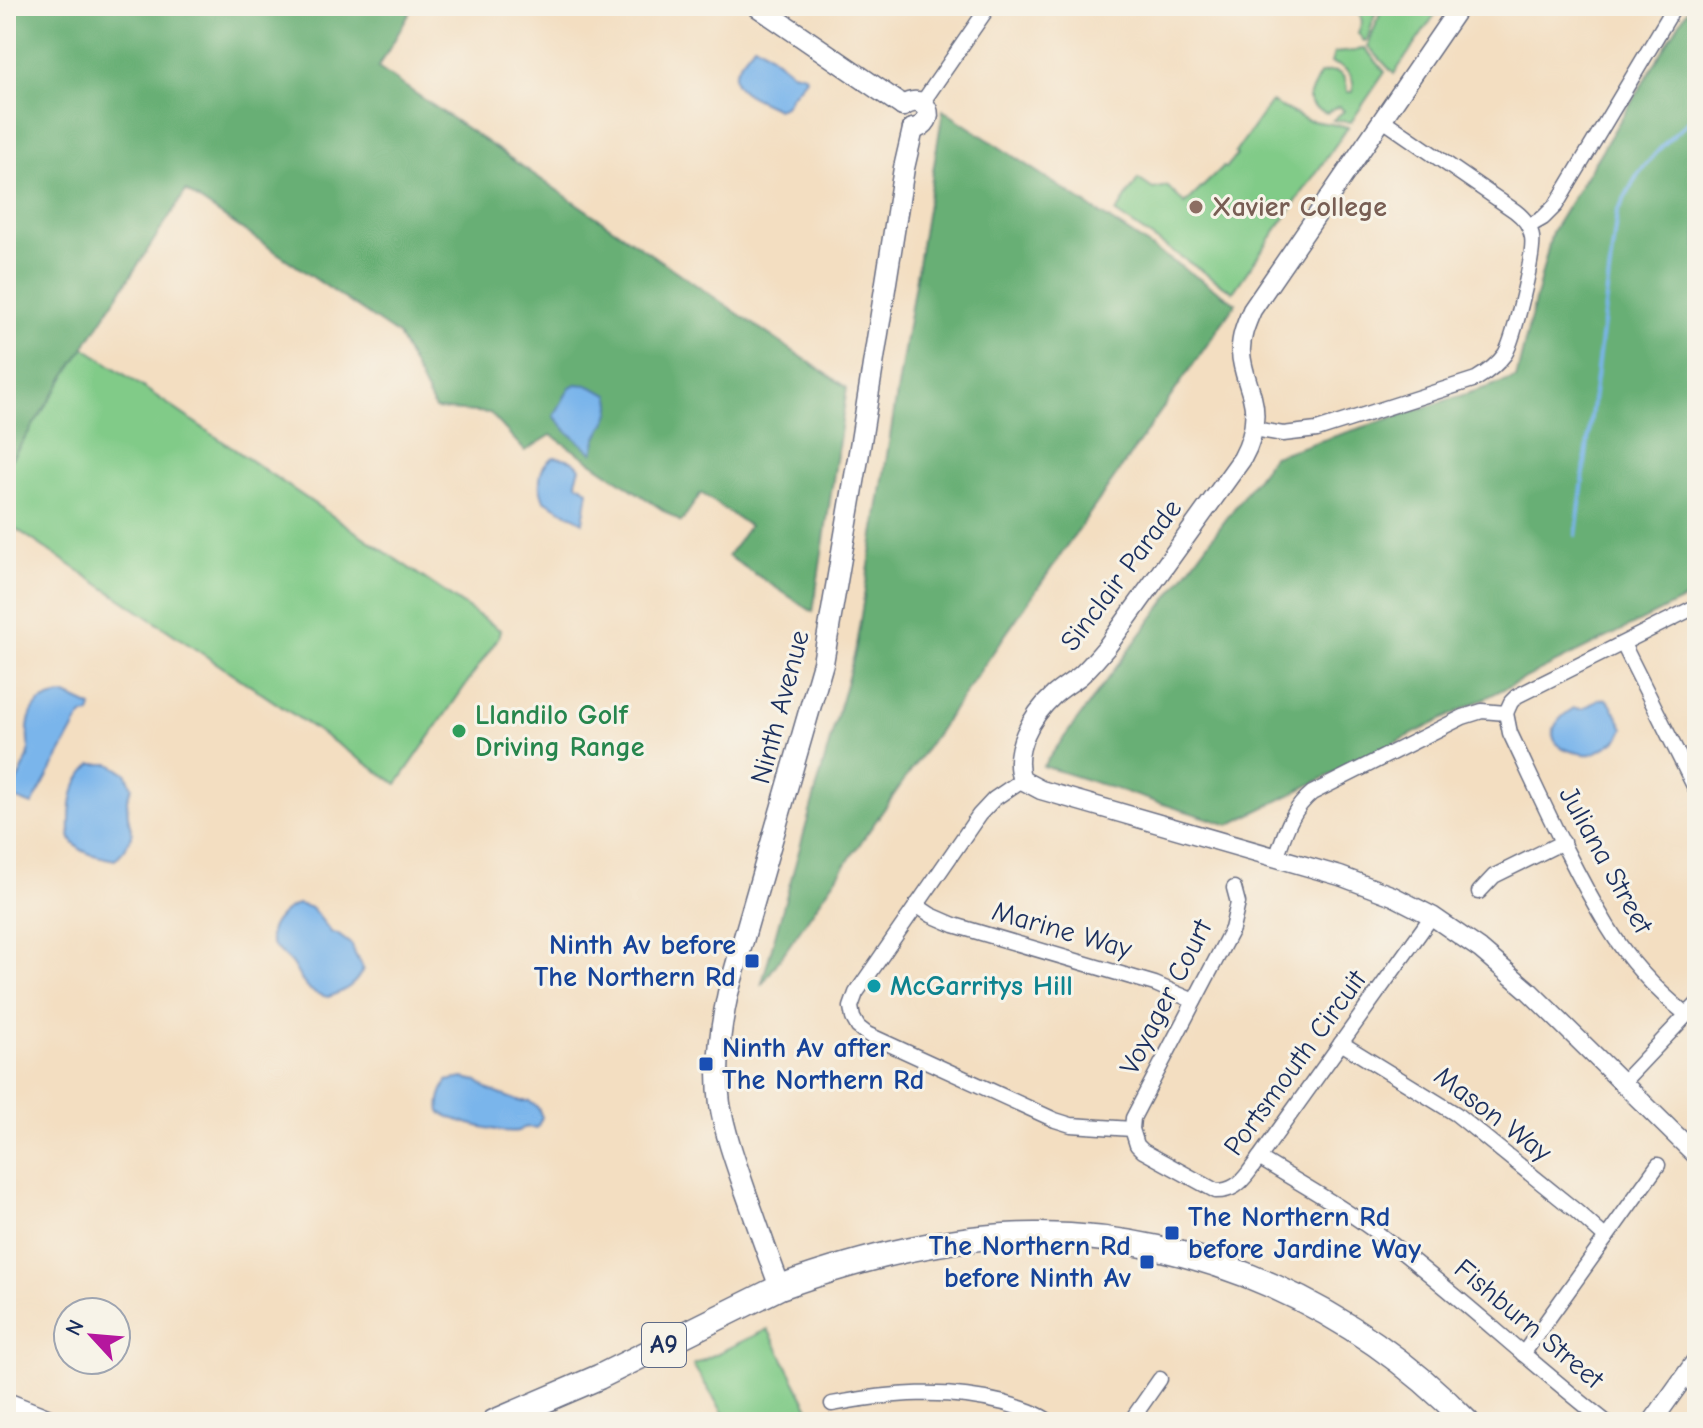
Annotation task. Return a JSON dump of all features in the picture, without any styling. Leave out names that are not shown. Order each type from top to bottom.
[{"type":"highway","name":"A9","points":[[494,1422],[599,1377],[780,1287],[917,1247],[1041,1235],[1084,1237],[1156,1249],[1208,1261],[1262,1280],[1317,1307],[1366,1337],[1436,1392],[1467,1422]]},
{"type":"highway","points":[[6,1405],[49,1422]]},
{"type":"main road","points":[[757,6],[912,105]]},
{"type":"main road","name":"Ninth Avenue","points":[[780,1287],[725,1126],[718,1076],[722,1021],[823,663],[904,168],[913,129],[922,127],[927,119],[927,110],[912,105]]},
{"type":"street","points":[[912,105],[989,6]]},
{"type":"street","points":[[1383,120],[1515,211],[1529,226],[1532,252],[1514,331],[1504,354],[1476,379],[1317,430],[1292,434],[1254,429],[1255,412],[1241,351],[1245,324],[1262,294],[1460,6]]},
{"type":"street","points":[[1529,226],[1556,205],[1675,6]]},
{"type":"street","name":"Sinclair Parade","points":[[1022,780],[1018,762],[1020,750],[1036,715],[1054,695],[1093,664],[1106,648],[1242,459],[1254,429]]},
{"type":"street","points":[[1276,858],[1291,818],[1312,793],[1463,717],[1482,711],[1506,713],[1517,696],[1697,606]]},
{"type":"street","points":[[1623,644],[1697,792]]},
{"type":"street","name":"Juliana Street","points":[[1506,713],[1510,733],[1609,929],[1644,974],[1692,1010]]},
{"type":"street","points":[[1132,1129],[1071,1125],[1055,1120],[862,1031],[853,1018],[853,1000],[916,905],[985,808],[1022,780],[1041,790],[1340,876],[1370,886],[1432,916],[1480,949],[1529,991],[1697,1156]]},
{"type":"street","points":[[1479,892],[1494,876],[1563,842]]},
{"type":"street","name":"Voyager Court","points":[[1132,1129],[1133,1118],[1232,929],[1238,903],[1234,888]]},
{"type":"street","name":"Marine Way","points":[[916,905],[942,921],[1155,984],[1194,1001]]},
{"type":"street","name":"Portsmouth Circuit","points":[[1132,1129],[1137,1145],[1143,1151],[1216,1191],[1237,1186],[1432,916]]},
{"type":"street","points":[[1623,1082],[1692,1010]]},
{"type":"street","name":"Mason Way","points":[[1341,1043],[1456,1114],[1606,1238]]},
{"type":"street","name":"Fishburn Street","points":[[1259,1158],[1382,1236],[1606,1422]]},
{"type":"street","points":[[1523,1354],[1658,1165]]},
{"type":"street","points":[[1652,1422],[1697,1360]]},
{"type":"street","points":[[1130,1422],[1160,1379]]},
{"type":"street","points":[[832,1404],[902,1393],[952,1394],[1015,1406],[1050,1422]]},
{"type":"green space","points":[[6,6],[414,6],[378,68],[847,388],[813,612],[728,556],[749,526],[701,493],[681,522],[551,435],[525,451],[490,413],[435,409],[398,335],[186,191],[6,467]]},
{"type":"green space","points":[[1358,6],[1378,6],[1367,40],[1364,41],[1358,33],[1362,22]]},
{"type":"green space","points":[[1383,6],[1441,6],[1394,74],[1368,46]]},
{"type":"green space","points":[[1690,6],[1697,6],[1697,593],[1229,825],[1043,766],[1273,456],[1516,378],[1552,232]]},
{"type":"green space","points":[[1365,48],[1385,72],[1351,122],[1333,120],[1344,111],[1339,106],[1327,113],[1316,108],[1308,98],[1320,74],[1326,72],[1343,76],[1347,92],[1353,92],[1349,73],[1331,63],[1334,53]]},
{"type":"green space","points":[[1271,102],[1307,120],[1348,127],[1233,292],[1116,213],[1138,179],[1153,189],[1167,186],[1185,204],[1237,155],[1235,153]]},
{"type":"green space","points":[[943,110],[1236,303],[761,986],[855,652]]},
{"type":"green space","points":[[84,347],[500,630],[498,638],[397,784],[6,522],[6,467]]},
{"type":"green space","points":[[768,1329],[816,1422],[729,1422],[693,1365]]},
{"type":"water","points":[[754,45],[792,72],[805,75],[806,79],[785,106],[777,109],[737,86],[736,69]]},
{"type":"water","points":[[587,385],[609,395],[611,401],[610,413],[593,453],[554,416],[570,387]]},
{"type":"water","points":[[554,457],[572,461],[580,468],[576,481],[588,491],[583,522],[544,500],[540,476],[545,465]]},
{"type":"water","points":[[66,695],[92,707],[90,714],[83,715],[78,721],[32,805],[14,798],[12,794],[29,753],[31,714],[47,699]]},
{"type":"water","points":[[1606,699],[1611,704],[1624,728],[1618,738],[1590,754],[1567,750],[1559,745],[1553,734],[1565,714]]},
{"type":"water","points":[[92,764],[110,764],[126,773],[132,787],[127,799],[132,834],[115,860],[84,851],[70,837],[72,796],[81,776]]},
{"type":"water","points":[[298,904],[312,908],[332,933],[352,945],[363,969],[349,987],[328,997],[306,986],[271,940],[270,934],[276,921]]},
{"type":"water","points":[[463,1078],[477,1081],[489,1090],[518,1101],[529,1101],[538,1108],[542,1117],[537,1128],[501,1131],[466,1123],[440,1112],[440,1100],[447,1081]]},
{"type":"waterway","points":[[1576,535],[1617,212],[1638,174],[1664,144],[1697,114]]},
{"type":"place","name":"Xavier College","points":[[1196,207]]},
{"type":"place","name":"Llandilo Golf Driving Range","points":[[459,731]]},
{"type":"place","name":"Ninth Av before The Northern Rd","points":[[752,961]]},
{"type":"place","name":"McGarritys Hill","points":[[874,986]]},
{"type":"place","name":"Ninth Av after The Northern Rd","points":[[706,1064]]},
{"type":"place","name":"The Northern Rd before Jardine Way","points":[[1172,1233]]},
{"type":"place","name":"The Northern Rd before Ninth Av","points":[[1147,1262]]}]
